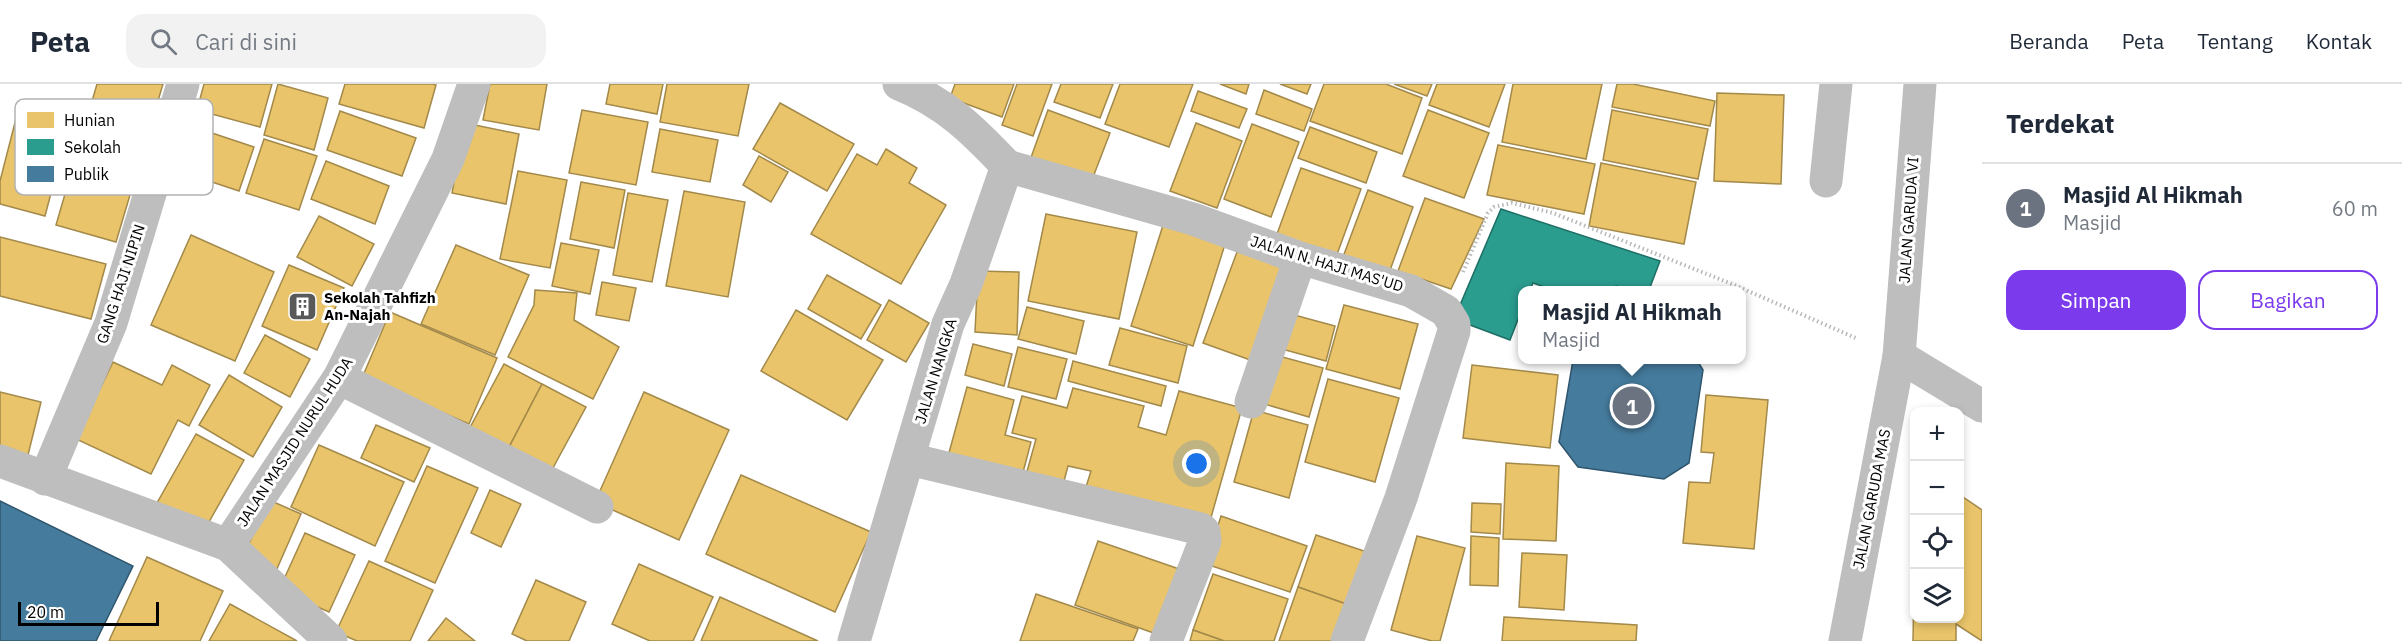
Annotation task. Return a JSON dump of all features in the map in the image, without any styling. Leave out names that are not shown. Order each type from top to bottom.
[{"type":"street","name":"GANG HAJI NIPIN","points":[[178,99],[183,84]]},
{"type":"street","name":"JALAN MASJID NURUL HUDA","points":[[228,545],[339,378],[448,159],[474,84]]},
{"type":"street","points":[[899,84],[946,108],[978,135],[1007,166]]},
{"type":"street","points":[[1826,181],[1836,84]]},
{"type":"street","name":"JALAN GARUDA VI","points":[[1899,356],[1920,84]]},
{"type":"street","name":"JALAN N. HAJI MAS'UD","points":[[1007,166],[1193,219],[1300,258],[1411,291],[1446,311]]},
{"type":"street","name":"JALAN NANGKA","points":[[854,641],[948,324],[966,284],[1007,166]]},
{"type":"street","name":"GANG HAJI NIPIN","points":[[45,479],[111,323],[150,195]]},
{"type":"street","points":[[1251,402],[1300,258]]},
{"type":"street","points":[[1347,641],[1401,498],[1454,331],[1454,324],[1446,311]]},
{"type":"street","points":[[1899,356],[1982,406]]},
{"type":"street","name":"JALAN GARUDA MAS","points":[[1845,641],[1899,356]]},
{"type":"street","points":[[339,378],[597,507]]},
{"type":"street","points":[[909,459],[1201,529],[1204,532],[1205,541],[1166,641]]},
{"type":"street","points":[[0,461],[228,545],[331,641]]},
{"type":"path","points":[[1446,311],[1488,213],[1494,207],[1512,203],[1553,213],[1737,286]]},
{"type":"path","points":[[1746,290],[1899,356]]},
{"type":"building: Hunian","points":[[97,84],[163,84],[159,99],[93,99]]},
{"type":"building: Hunian","points":[[204,84],[272,84],[260,127],[213,114],[213,99],[200,99]]},
{"type":"building: Hunian","points":[[278,84],[328,98],[314,150],[264,135]]},
{"type":"building: Hunian","points":[[345,84],[436,85],[424,128],[339,104]]},
{"type":"building: Hunian","points":[[490,84],[547,84],[539,130],[483,120]]},
{"type":"building: Hunian","points":[[610,84],[663,84],[657,114],[606,104]]},
{"type":"building: Hunian","points":[[667,84],[749,84],[738,136],[660,122]]},
{"type":"building: Hunian","points":[[955,84],[1014,84],[1002,117],[950,98]]},
{"type":"building: Hunian","points":[[1017,84],[1052,84],[1033,136],[1002,125]]},
{"type":"building: Hunian","points":[[1061,84],[1113,84],[1100,118],[1054,102]]},
{"type":"building: Hunian","points":[[1120,84],[1193,84],[1169,147],[1105,124]]},
{"type":"building: Hunian","points":[[1220,84],[1249,84],[1246,94]]},
{"type":"building: Hunian","points":[[1280,84],[1311,84],[1307,94]]},
{"type":"building: Hunian","points":[[1324,84],[1386,84],[1422,98],[1402,154],[1310,121]]},
{"type":"building: Hunian","points":[[1394,84],[1432,84],[1427,96]]},
{"type":"building: Hunian","points":[[1437,84],[1505,84],[1489,127],[1429,105]]},
{"type":"building: Hunian","points":[[1513,84],[1602,84],[1586,159],[1502,142]]},
{"type":"building: Hunian","points":[[1617,84],[1633,84],[1715,101],[1710,126],[1612,107]]},
{"type":"building: Hunian","points":[[1264,90],[1312,109],[1304,131],[1256,114]]},
{"type":"building: Hunian","points":[[1198,91],[1247,109],[1239,128],[1191,111]]},
{"type":"building: Hunian","points":[[1717,93],[1784,95],[1781,184],[1714,181]]},
{"type":"building: Hunian","points":[[780,103],[854,144],[827,191],[753,149]]},
{"type":"building: Hunian","points":[[582,110],[648,122],[636,185],[569,173]]},
{"type":"building: Hunian","points":[[1048,110],[1110,133],[1090,185],[1029,163]]},
{"type":"building: Hunian","points":[[1428,110],[1489,133],[1464,198],[1403,176]]},
{"type":"building: Hunian","points":[[1612,110],[1708,129],[1698,179],[1603,160]]},
{"type":"building: Hunian","points":[[340,111],[416,138],[402,176],[327,150]]},
{"type":"building: Hunian","points":[[15,122],[15,195],[51,195],[45,216],[0,204],[0,181]]},
{"type":"building: Hunian","points":[[465,123],[519,134],[506,204],[452,193]]},
{"type":"building: Hunian","points":[[1196,123],[1242,141],[1217,208],[1170,191]]},
{"type":"building: Hunian","points":[[1252,124],[1299,142],[1271,217],[1224,199]]},
{"type":"building: Hunian","points":[[1310,127],[1377,152],[1366,183],[1298,158]]},
{"type":"building: Hunian","points":[[660,129],[718,140],[710,182],[652,172]]},
{"type":"building: Hunian","points":[[213,133],[254,147],[239,191],[213,182]]},
{"type":"building: Hunian","points":[[264,139],[317,156],[299,210],[246,193]]},
{"type":"building: Hunian","points":[[1498,145],[1595,164],[1584,214],[1487,195]]},
{"type":"building: Hunian","points":[[886,149],[917,168],[909,183],[946,205],[901,284],[811,234],[857,154],[877,165]]},
{"type":"building: Hunian","points":[[759,156],[788,172],[771,202],[743,185]]},
{"type":"building: Hunian","points":[[326,161],[389,186],[375,224],[311,199]]},
{"type":"building: Hunian","points":[[1601,163],[1696,182],[1684,244],[1589,226]]},
{"type":"building: Hunian","points":[[1301,168],[1361,189],[1336,257],[1277,234]]},
{"type":"building: Hunian","points":[[518,171],[567,180],[550,268],[500,259]]},
{"type":"building: Hunian","points":[[581,182],[625,190],[614,248],[570,239]]},
{"type":"building: Hunian","points":[[1368,190],[1413,207],[1389,273],[1343,257]]},
{"type":"building: Hunian","points":[[684,191],[745,202],[728,297],[666,286]]},
{"type":"building: Hunian","points":[[628,193],[668,200],[652,282],[613,275]]},
{"type":"building: Hunian","points":[[65,195],[130,195],[116,242],[56,225]]},
{"type":"building: Hunian","points":[[1425,198],[1484,219],[1451,289],[1398,271]]},
{"type":"building: Hunian","points":[[1046,214],[1137,232],[1119,319],[1028,301]]},
{"type":"building: Hunian","points":[[319,216],[374,244],[352,286],[297,257]]},
{"type":"building: Hunian","points":[[1165,219],[1227,238],[1193,346],[1131,326]]},
{"type":"building: Hunian","points":[[191,235],[274,272],[235,361],[151,325]]},
{"type":"building: Hunian","points":[[0,237],[106,264],[91,319],[0,296]]},
{"type":"building: Hunian","points":[[561,243],[599,250],[590,294],[552,286]]},
{"type":"building: Hunian","points":[[1240,244],[1293,263],[1256,362],[1203,343]]},
{"type":"building: Hunian","points":[[456,245],[529,275],[495,355],[421,324]]},
{"type":"building: Hunian","name":"Sekolah Tahfizh An-Najah","points":[[289,265],[344,288],[317,350],[262,326]]},
{"type":"building: Hunian","points":[[978,271],[1019,272],[1017,335],[975,332]]},
{"type":"building: Hunian","points":[[827,275],[881,305],[861,339],[808,309]]},
{"type":"building: Hunian","points":[[602,282],[636,288],[629,321],[596,315]]},
{"type":"building: Hunian","points":[[535,290],[577,293],[574,320],[619,347],[593,399],[508,357],[534,305]]},
{"type":"building: Hunian","points":[[889,300],[929,323],[906,362],[867,340]]},
{"type":"building: Hunian","points":[[1344,305],[1418,324],[1400,389],[1326,369]]},
{"type":"building: Hunian","points":[[1027,307],[1084,321],[1076,354],[1018,339]]},
{"type":"building: Hunian","points":[[796,310],[883,360],[847,420],[761,371]]},
{"type":"building: Hunian","points":[[390,312],[497,358],[469,424],[362,378]]},
{"type":"building: Hunian","points":[[1287,313],[1335,326],[1326,361],[1278,348]]},
{"type":"building: Hunian","points":[[1120,328],[1187,346],[1178,383],[1109,365]]},
{"type":"building: Hunian","points":[[265,335],[310,359],[290,397],[244,373]]},
{"type":"building: Hunian","points":[[973,344],[1012,354],[1004,386],[965,375]]},
{"type":"building: Hunian","points":[[1018,347],[1067,359],[1056,399],[1008,387]]},
{"type":"building: Hunian","points":[[1275,355],[1323,368],[1309,417],[1261,403]]},
{"type":"building: Hunian","points":[[1073,361],[1166,386],[1161,406],[1068,381]]},
{"type":"building: Hunian","points":[[113,362],[162,385],[172,365],[210,385],[189,426],[178,420],[151,474],[76,439]]},
{"type":"building: Hunian","points":[[504,364],[542,384],[505,455],[466,435]]},
{"type":"building: Hunian","points":[[1472,365],[1558,375],[1550,448],[1463,438]]},
{"type":"building: Hunian","points":[[229,375],[282,407],[253,457],[199,425]]},
{"type":"building: Hunian","points":[[1328,379],[1399,398],[1375,482],[1305,462]]},
{"type":"building: Hunian","points":[[542,384],[586,407],[548,477],[505,455]]},
{"type":"building: Hunian","points":[[967,387],[1014,400],[1005,435],[1031,442],[1021,480],[947,460]]},
{"type":"building: Hunian","points":[[1073,388],[1144,406],[1138,427],[1166,435],[1179,391],[1242,408],[1210,521],[1086,487],[1091,471],[1068,466],[1063,485],[1026,475],[1036,439],[1012,433],[1022,396],[1067,408]]},
{"type":"building: Hunian","points":[[0,392],[41,402],[28,455],[0,448]]},
{"type":"building: Hunian","points":[[644,392],[729,430],[679,540],[595,502]]},
{"type":"building: Hunian","points":[[1706,395],[1768,400],[1754,549],[1683,543],[1689,482],[1710,483],[1714,453],[1701,452]]},
{"type":"building: Hunian","points":[[1254,410],[1308,425],[1289,498],[1234,482]]},
{"type":"building: Hunian","points":[[376,425],[430,448],[414,482],[361,458]]},
{"type":"building: Hunian","points":[[196,434],[244,460],[205,529],[157,503]]},
{"type":"building: Hunian","points":[[319,445],[404,482],[375,546],[291,507]]},
{"type":"building: Hunian","points":[[1506,463],[1559,466],[1556,541],[1503,539]]},
{"type":"building: Hunian","points":[[427,466],[478,488],[435,583],[385,561]]},
{"type":"building: Hunian","points":[[741,475],[871,532],[835,612],[706,554]]},
{"type":"building: Hunian","points":[[490,490],[521,504],[501,547],[471,533]]},
{"type":"building: Hunian","points":[[1964,498],[1982,510],[1982,641],[1956,624],[1956,641],[1913,641],[1913,623],[1964,623]]},
{"type":"building: Hunian","points":[[269,500],[301,514],[276,571],[243,557]]},
{"type":"building: Hunian","points":[[1472,503],[1501,504],[1500,534],[1471,532]]},
{"type":"building: Hunian","points":[[1221,516],[1307,546],[1290,592],[1206,564]]},
{"type":"building: Hunian","points":[[305,533],[355,555],[329,612],[279,590]]},
{"type":"building: Hunian","points":[[1316,535],[1367,552],[1349,605],[1298,587]]},
{"type":"building: Hunian","points":[[1417,536],[1465,548],[1440,641],[1391,630]]},
{"type":"building: Hunian","points":[[1471,536],[1499,538],[1498,586],[1470,585]]},
{"type":"building: Hunian","points":[[1098,541],[1185,571],[1162,636],[1075,605]]},
{"type":"building: Hunian","points":[[1522,553],[1567,555],[1564,610],[1519,607]]},
{"type":"building: Hunian","points":[[147,557],[223,591],[200,641],[109,641]]},
{"type":"building: Hunian","points":[[369,561],[433,590],[410,641],[357,641],[336,632]]},
{"type":"building: Hunian","points":[[639,564],[713,597],[693,641],[650,641],[612,624]]},
{"type":"building: Hunian","points":[[1213,574],[1288,599],[1274,641],[1224,641],[1193,630]]},
{"type":"building: Hunian","points":[[536,580],[586,602],[569,641],[527,641],[512,634]]},
{"type":"building: Hunian","points":[[1298,587],[1349,605],[1336,641],[1279,641]]},
{"type":"building: Hunian","points":[[1036,594],[1138,629],[1133,641],[1020,641]]},
{"type":"building: Hunian","points":[[720,597],[818,641],[701,641]]},
{"type":"building: Hunian","points":[[230,604],[297,641],[209,641]]},
{"type":"building: Hunian","points":[[1504,617],[1637,625],[1636,641],[1502,641]]},
{"type":"building: Hunian","points":[[446,618],[475,641],[428,641]]},
{"type":"building: Hunian","points":[[1193,630],[1224,641],[1190,641]]},
{"type":"building: Sekolah","points":[[1501,209],[1660,261],[1651,286],[1542,286],[1533,283],[1532,286],[1518,286],[1518,319],[1510,340],[1454,319]]},
{"type":"building: Publik","points":[[1572,364],[1699,364],[1703,370],[1689,463],[1664,479],[1578,467],[1559,442]]},
{"type":"building: Publik","points":[[0,501],[133,566],[96,641],[0,641]]},
{"type":"place","name":"Sekolah Tahfizh An-Najah","points":[[303,307]]},
{"type":"place","name":"Masjid Al Hikmah","points":[[1632,406]]}]
